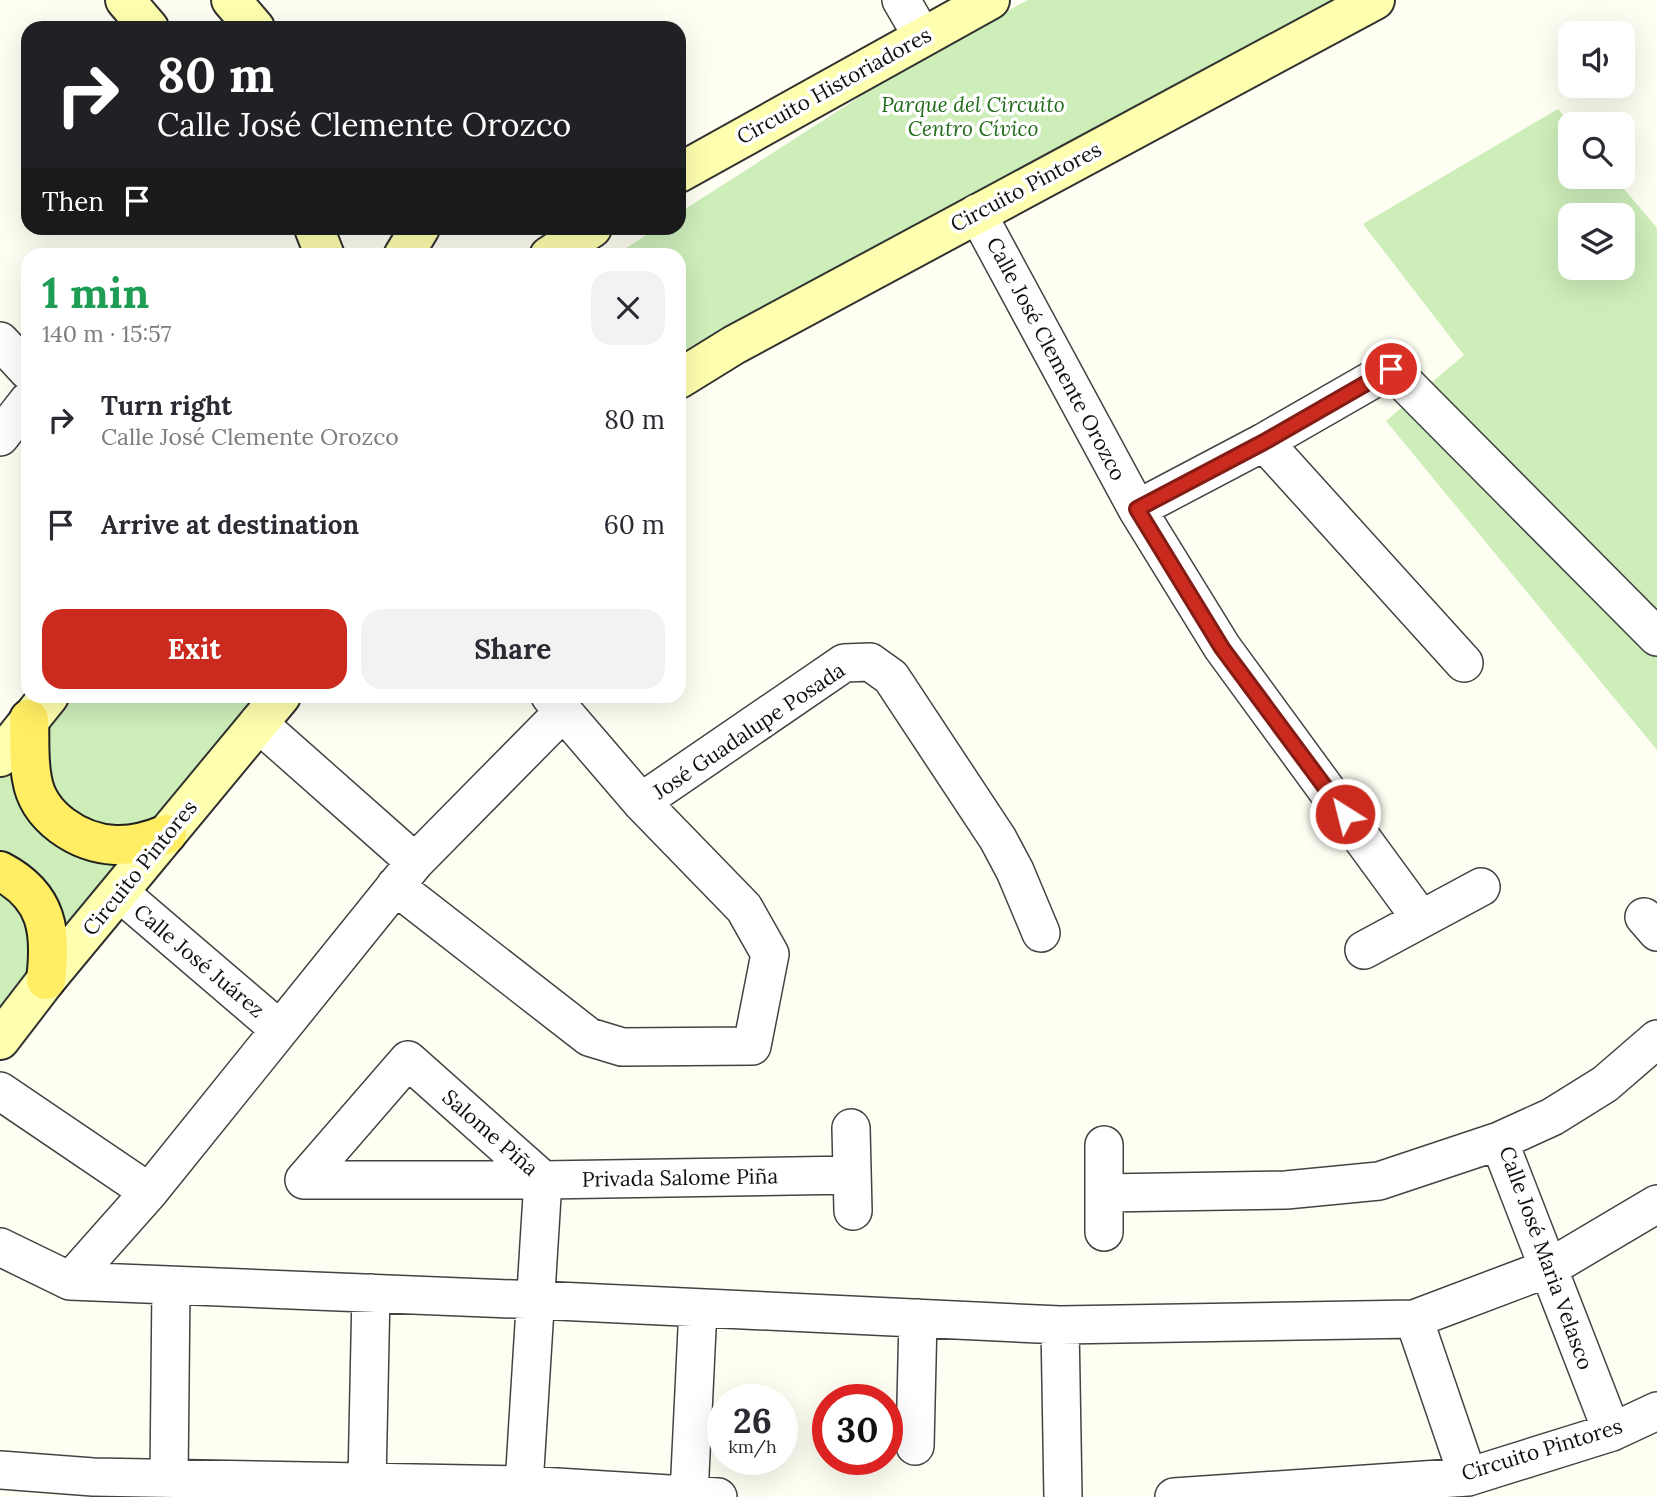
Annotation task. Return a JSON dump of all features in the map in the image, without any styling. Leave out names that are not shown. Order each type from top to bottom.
[{"type":"main road","points":[[125,0],[143,21]]},
{"type":"main road","points":[[231,0],[249,21]]},
{"type":"main road","name":"Circuito Historiadores","points":[[686,169],[990,0]]},
{"type":"main road","name":"Circuito Pintores","points":[[686,375],[734,345],[1375,0]]},
{"type":"main road","points":[[561,248],[581,235]]},
{"type":"main road","points":[[0,757],[39,708]]},
{"type":"main road","points":[[39,708],[32,779],[39,800],[61,825],[87,840],[116,845],[143,843],[167,834]]},
{"type":"main road","name":"Circuito Pintores","points":[[0,1040],[46,980],[270,710]]},
{"type":"main road","points":[[0,871],[15,880],[42,912],[50,948],[46,980]]},
{"type":"street","points":[[901,0],[922,36]]},
{"type":"street","name":"Calle José Clemente Orozco","points":[[977,213],[1137,509],[1222,648],[1421,919]]},
{"type":"street","points":[[0,341],[21,364]]},
{"type":"street","points":[[1137,509],[1264,442],[1391,369],[1657,637]]},
{"type":"street","points":[[0,437],[21,410]]},
{"type":"street","points":[[1264,442],[1464,663]]},
{"type":"street","name":"José Guadalupe Posada","points":[[641,802],[844,663],[870,662],[891,677],[998,839],[1015,871],[1041,933]]},
{"type":"street","points":[[70,1282],[149,1192],[405,874],[556,704],[641,802],[744,908],[770,954],[752,1046],[622,1047],[589,1037],[405,874],[270,710]]},
{"type":"street","points":[[1364,950],[1481,887]]},
{"type":"street","name":"Calle José Juárez","points":[[120,893],[279,1029]]},
{"type":"street","name":"Calle José Maria Velasco","points":[[1612,1433],[1499,1141],[1552,1117],[1605,1084],[1657,1039]]},
{"type":"street","name":"Salome Piña","points":[[408,1060],[543,1180],[371,1180],[304,1180],[408,1060]]},
{"type":"street","points":[[0,1091],[149,1192]]},
{"type":"street","points":[[851,1128],[853,1211]]},
{"type":"street","points":[[1104,1193],[1286,1190],[1379,1181],[1499,1141]]},
{"type":"street","points":[[1104,1145],[1104,1233]]},
{"type":"street","name":"Privada Salome Piña","points":[[543,1180],[852,1175]]},
{"type":"street","points":[[524,1485],[543,1180]]},
{"type":"street","points":[[0,1247],[70,1282],[536,1300],[1060,1325],[1414,1319],[1549,1268],[1657,1205]]},
{"type":"street","points":[[169,1479],[171,1286]]},
{"type":"street","points":[[367,1482],[371,1293]]},
{"type":"street","points":[[0,1470],[93,1477],[524,1485],[704,1496],[698,1308]]},
{"type":"street","points":[[915,1446],[918,1318]]},
{"type":"street","points":[[1414,1319],[1468,1477]]},
{"type":"street","points":[[1060,1325],[1063,1497]]},
{"type":"street","name":"Circuito Pintores","points":[[1174,1497],[1468,1477],[1612,1433],[1657,1411]]},
{"type":"street","points":[[93,1477],[129,1497]]},
{"type":"green space","name":"Parque del Circuito Centro Cívico","points":[[1028,0],[1337,0],[686,372],[686,248],[626,248],[646,235],[686,235],[686,209],[928,53]]},
{"type":"green space","points":[[1558,109],[1561,112],[1558,112],[1558,189],[1624,189],[1657,228],[1657,750],[1386,421],[1464,355],[1363,224]]},
{"type":"green space","points":[[63,703],[262,703],[0,1025],[0,770]]},
{"type":"route","points":[[1345,814],[1222,648],[1137,509],[1264,442],[1391,369]]}]
